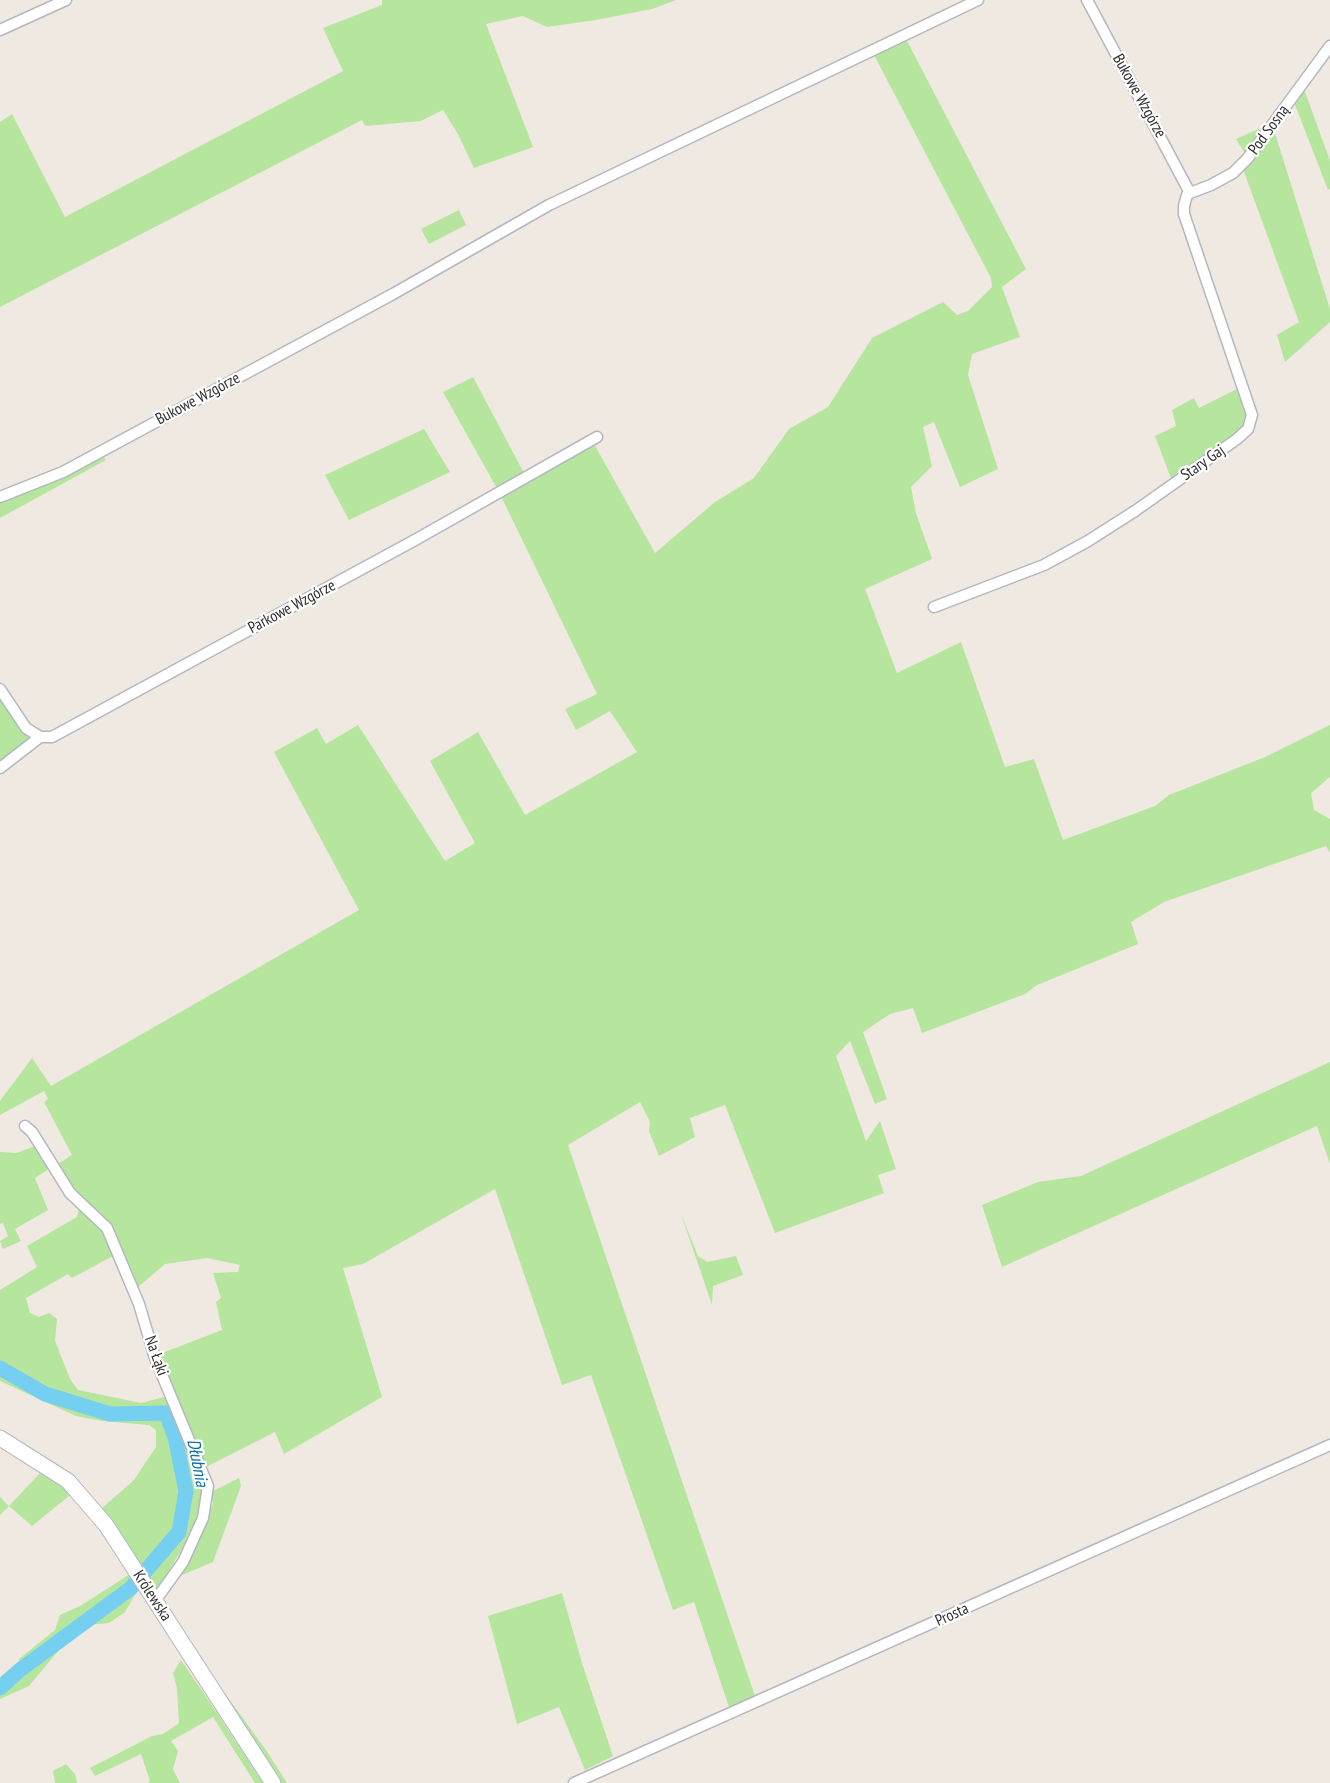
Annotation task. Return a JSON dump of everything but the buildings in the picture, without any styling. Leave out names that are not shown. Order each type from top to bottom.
[{"type":"street","points":[[0,30],[66,0]]},
{"type":"street","name":"Bukowe Wzgórze","points":[[0,497],[63,472],[393,294],[549,205],[978,0]]},
{"type":"street","name":"Bukowe Wzgórze","points":[[1087,0],[1190,193]]},
{"type":"street","name":"Pod Sosną","points":[[1190,193],[1233,173],[1247,159],[1330,46]]},
{"type":"street","name":"Stary Gaj","points":[[934,607],[1044,565],[1088,541],[1237,439],[1248,429],[1251,415],[1184,214],[1187,195],[1190,193]]},
{"type":"street","name":"Parkowe Wzgórze","points":[[40,737],[52,737],[415,540],[597,437]]},
{"type":"street","points":[[0,689],[26,728],[40,737],[0,768]]},
{"type":"street","name":"Na Łąki","points":[[25,1126],[32,1132],[70,1193],[107,1228],[139,1304],[155,1358],[208,1486],[203,1518],[183,1562],[152,1597]]},
{"type":"street","name":"Królewska","points":[[0,1438],[68,1481],[106,1526],[273,1783]]},
{"type":"street","name":"Prosta","points":[[574,1783],[1330,1445]]},
{"type":"green space","points":[[382,0],[676,0],[652,9],[547,27],[523,16],[486,24],[533,147],[474,168],[458,134],[443,110],[421,121],[365,126],[362,120],[0,307],[0,122],[12,114],[65,217],[343,71],[323,28],[382,5]]},
{"type":"green space","points":[[907,41],[1026,269],[1002,287],[1020,337],[972,354],[968,375],[998,469],[960,487],[934,422],[923,427],[932,466],[911,487],[916,513],[932,559],[865,589],[897,673],[961,642],[1005,767],[1034,759],[1063,840],[1155,806],[1169,795],[1265,757],[1330,725],[1330,777],[1311,793],[1314,810],[1330,819],[1330,853],[1326,846],[1164,902],[1131,922],[1138,944],[1037,985],[1025,994],[922,1033],[913,1008],[890,1014],[863,1032],[887,1099],[875,1104],[850,1041],[836,1056],[866,1141],[880,1121],[896,1169],[878,1175],[884,1193],[775,1233],[725,1105],[690,1118],[695,1137],[659,1156],[649,1131],[650,1122],[640,1102],[568,1145],[755,1696],[729,1707],[694,1602],[673,1610],[591,1375],[562,1385],[495,1189],[363,1264],[343,1268],[382,1397],[284,1454],[275,1432],[206,1467],[157,1355],[222,1330],[216,1302],[221,1298],[213,1273],[238,1272],[240,1265],[207,1258],[165,1264],[136,1289],[108,1224],[72,1191],[56,1165],[72,1155],[44,1102],[48,1099],[44,1091],[0,1115],[0,1101],[32,1058],[51,1086],[359,910],[274,752],[317,728],[326,744],[358,725],[445,861],[475,843],[430,761],[478,732],[525,815],[637,752],[610,711],[576,730],[565,709],[597,694],[499,492],[443,392],[473,377],[524,473],[589,435],[655,553],[715,502],[754,478],[789,429],[828,407],[872,338],[943,302],[957,315],[968,311],[992,287],[991,278],[874,55]]},
{"type":"green space","points":[[1304,89],[1330,161],[1330,189],[1328,190],[1294,102]]},
{"type":"green space","points":[[1272,123],[1247,157],[1236,139]]},
{"type":"green space","points":[[1274,130],[1330,309],[1330,322],[1285,362],[1277,335],[1299,322],[1243,169]]},
{"type":"green space","points":[[459,210],[466,225],[429,244],[421,229]]},
{"type":"green space","points":[[1239,388],[1249,417],[1245,428],[1172,481],[1155,436],[1176,426],[1172,410],[1194,398],[1199,408]]},
{"type":"green space","points":[[424,429],[450,472],[349,520],[325,475]]},
{"type":"green space","points":[[103,456],[106,460],[0,518],[0,500]]},
{"type":"green space","points":[[0,694],[32,738],[0,764]]},
{"type":"green space","points":[[1330,1062],[1330,1164],[1317,1126],[1002,1267],[982,1205],[1038,1182],[1081,1176]]},
{"type":"green space","points":[[37,1145],[49,1169],[35,1178],[48,1210],[15,1229],[21,1241],[3,1249],[0,1241],[8,1236],[3,1223],[0,1224],[0,1152],[17,1153]]},
{"type":"green space","points":[[79,1209],[103,1230],[113,1256],[72,1278],[68,1274],[26,1298],[30,1313],[39,1317],[49,1313],[57,1319],[55,1341],[70,1379],[78,1390],[141,1403],[168,1396],[207,1495],[190,1535],[157,1591],[101,1509],[134,1480],[156,1447],[156,1430],[149,1425],[76,1416],[0,1381],[0,1290],[37,1267],[27,1246],[77,1217]]},
{"type":"green space","points":[[681,1214],[698,1256],[707,1262],[736,1256],[743,1275],[713,1286],[712,1305]]},
{"type":"green space","points":[[42,1471],[70,1491],[69,1496],[32,1526],[9,1506]]},
{"type":"green space","points":[[239,1478],[241,1486],[213,1562],[175,1578],[199,1539],[213,1504],[211,1492]]},
{"type":"green space","points":[[0,1497],[9,1506],[0,1515]]},
{"type":"green space","points":[[130,1574],[139,1588],[125,1612],[109,1623],[86,1625],[59,1650],[29,1686],[0,1699],[0,1677],[55,1630],[60,1615],[82,1605]]},
{"type":"green space","points":[[562,1593],[582,1663],[613,1756],[585,1770],[559,1707],[517,1724],[488,1616]]},
{"type":"green space","points":[[181,1660],[263,1783],[255,1783],[213,1717],[171,1741],[178,1751],[173,1769],[180,1783],[148,1783],[150,1781],[141,1754],[95,1776],[90,1768],[152,1736],[163,1734],[179,1723],[177,1688],[173,1673]]},
{"type":"green space","points":[[213,1677],[266,1750],[287,1783],[280,1783]]},
{"type":"green space","points":[[66,1764],[75,1774],[77,1783],[55,1783],[53,1771]]},
{"type":"waterway","name":"Dłubnia","points":[[0,1368],[45,1394],[110,1414],[166,1413],[175,1437],[186,1491],[179,1532],[131,1588],[20,1670],[0,1688]]}]
